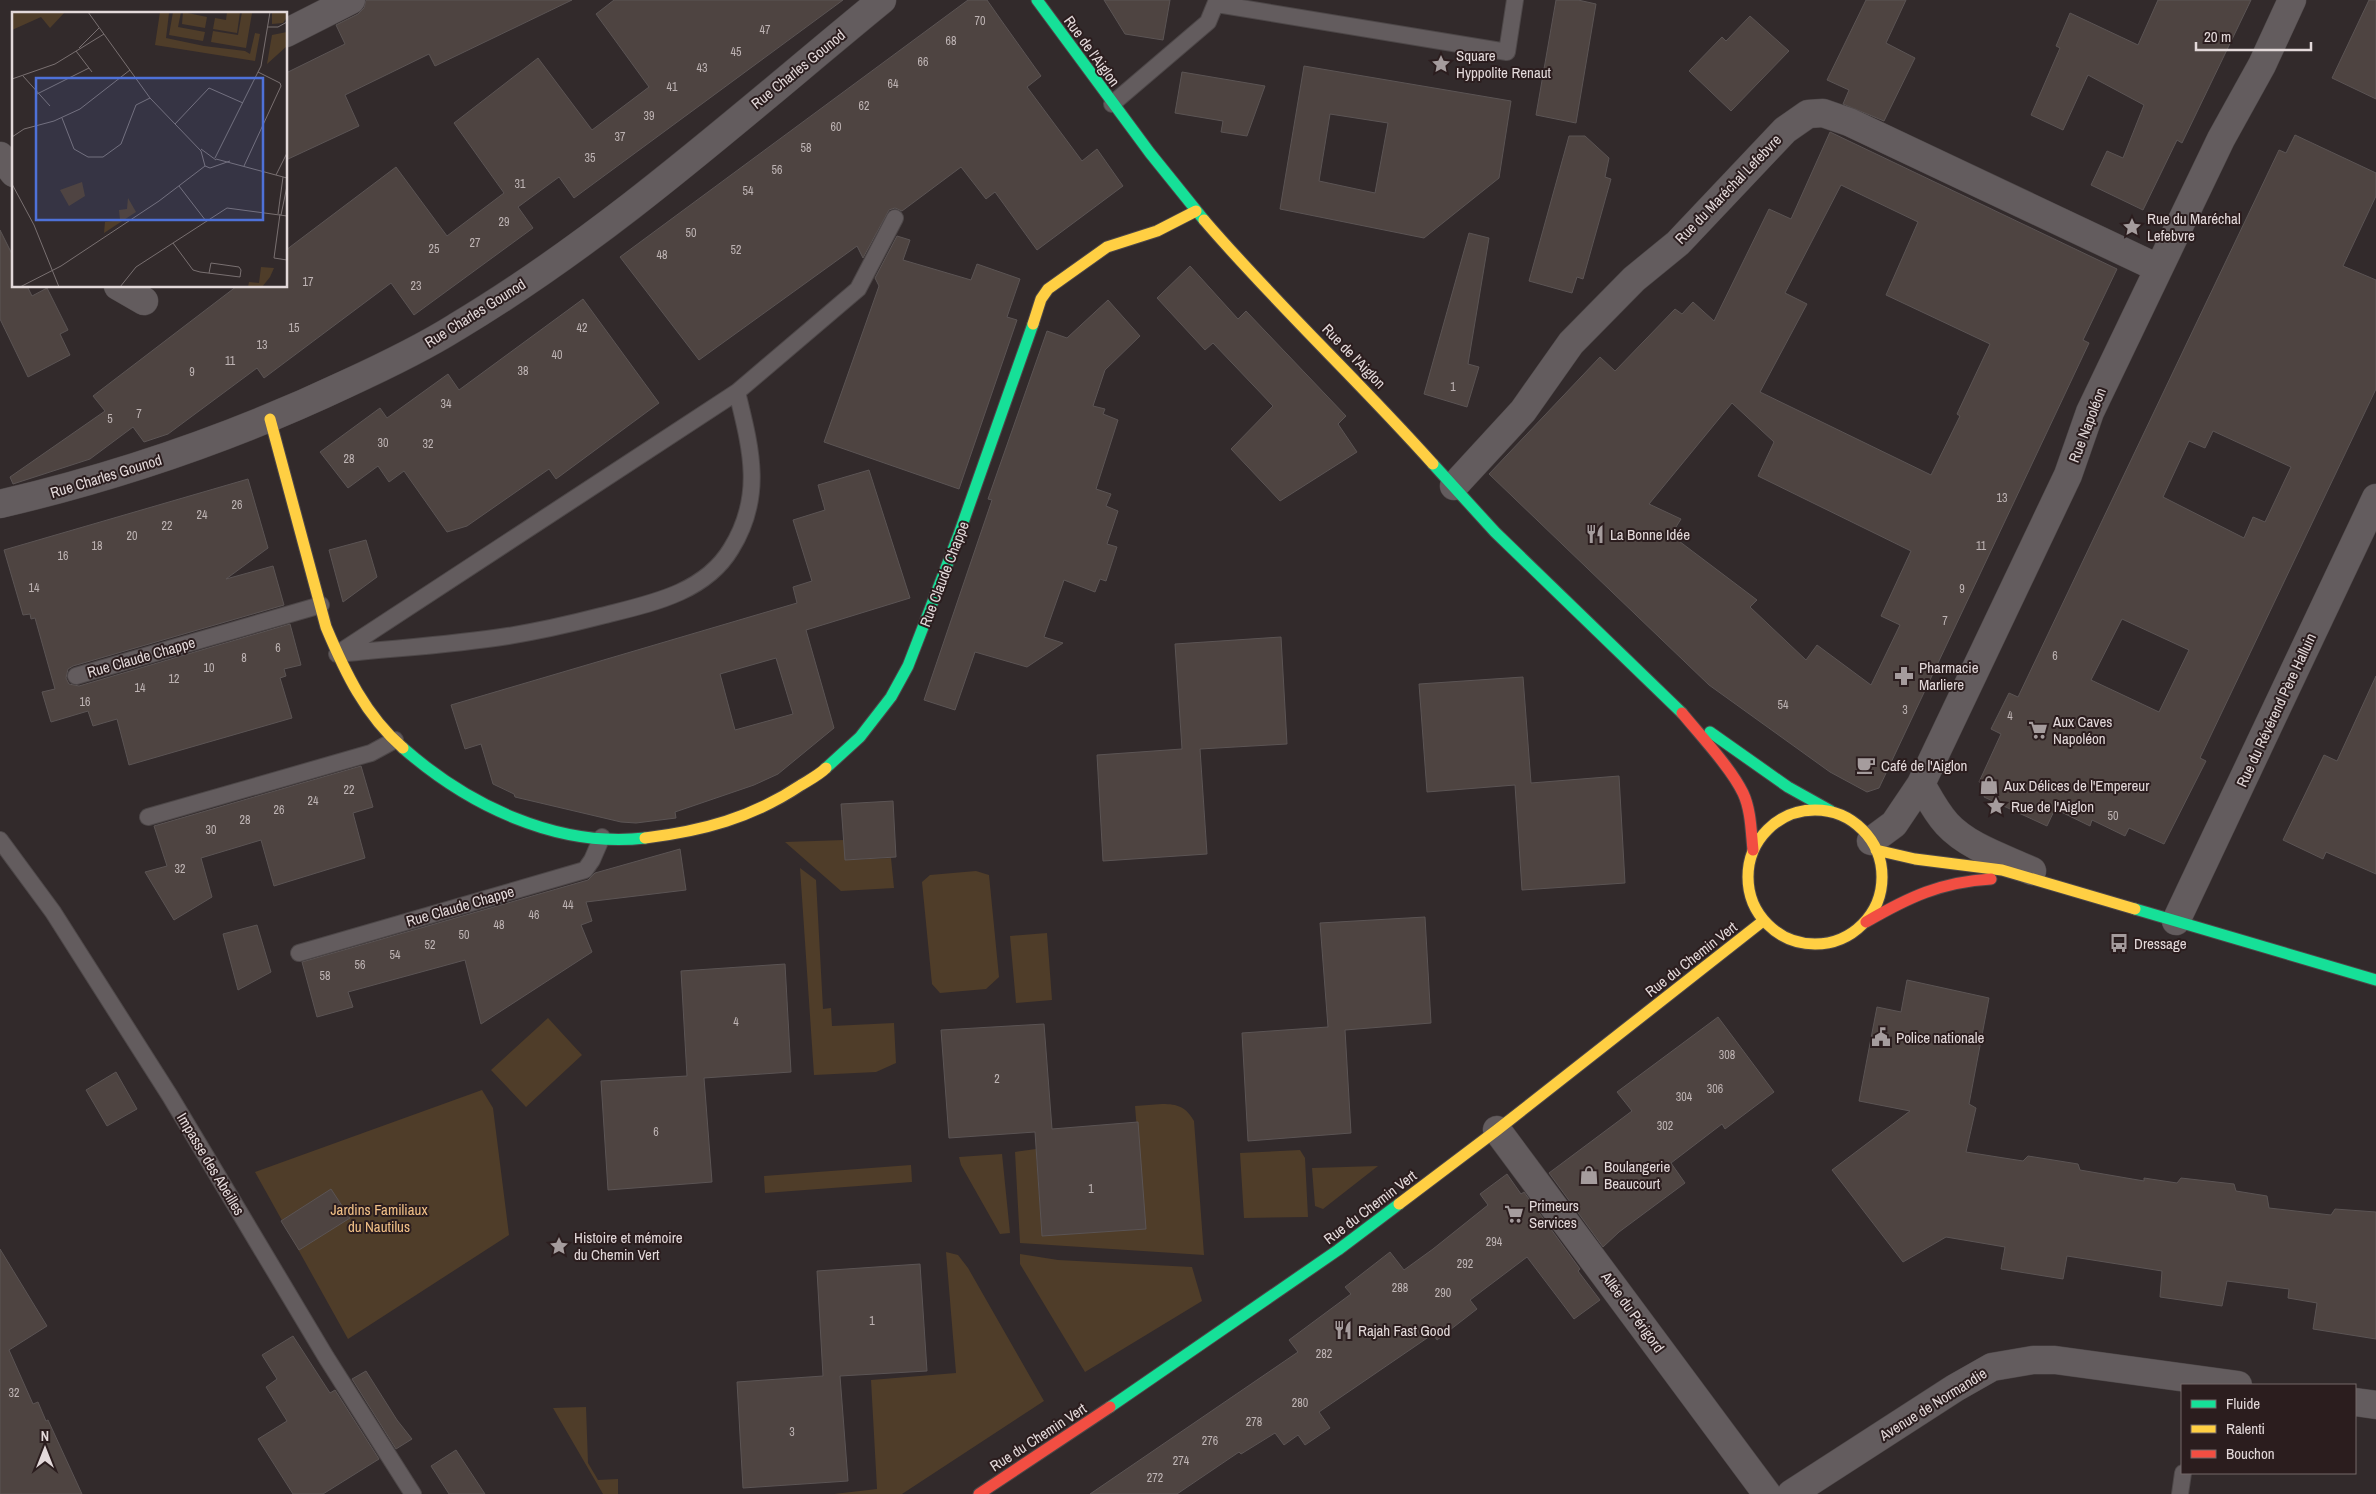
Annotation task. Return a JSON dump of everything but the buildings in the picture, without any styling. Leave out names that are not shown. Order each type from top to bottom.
[{"type":"street","points":[[288,32],[352,0]]},
{"type":"street","name":"Rue Charles Gounod","points":[[0,504],[58,491],[132,469],[218,440],[270,419],[390,363],[456,328],[558,259],[652,189],[882,0]]},
{"type":"street","name":"Rue de l'Aiglon","points":[[1036,0],[1112,104],[1196,211],[1242,264],[1325,347],[1517,554],[1678,709],[1716,754],[1743,793],[1750,817],[1753,850]]},
{"type":"street","name":"Rue Napoléon","points":[[1874,845],[1903,814],[1921,784],[2068,475],[2090,412],[2158,268],[2221,138],[2262,65],[2292,0]]},
{"type":"street","name":"Rue du Maréchal Lefebvre","points":[[1454,486],[1523,411],[1578,336],[1634,279],[1678,243],[1785,130],[1808,114],[1823,113],[1849,122],[2158,268]]},
{"type":"street","name":"Rue Claude Chappe","points":[[270,419],[326,627],[337,654],[357,693],[395,740],[423,767],[491,810],[543,828],[572,834],[627,839],[678,836],[704,830],[757,812],[782,798],[825,769],[845,752],[892,697],[914,653],[971,503],[1041,299],[1048,289],[1058,281],[1107,247],[1157,231],[1196,211]]},
{"type":"street","points":[[121,288],[144,301]]},
{"type":"street","name":"Rue du Révérend Père Halluin","points":[[2176,922],[2376,498]]},
{"type":"street","name":"Rue de l'Aiglon","points":[[1678,709],[1757,767],[1834,813]]},
{"type":"street","points":[[1921,784],[1932,805],[1947,824],[1966,839],[2074,891]]},
{"type":"street","points":[[1863,924],[1875,908],[1881,889],[1882,869],[1874,845],[1855,824],[1834,813],[1812,810],[1790,815],[1771,827],[1753,850],[1748,868],[1751,899],[1764,921],[1786,938],[1813,944],[1834,942],[1847,937],[1863,924],[1915,894],[1938,885],[1974,879],[2027,877]]},
{"type":"street","points":[[1874,845],[1915,859],[1986,867],[2027,877],[2376,980]]},
{"type":"street","name":"Rue du Chemin Vert","points":[[979,1494],[1309,1271],[1497,1130],[1764,921]]},
{"type":"street","name":"Allée du Périgord","points":[[1497,1130],[1767,1494]]},
{"type":"street","name":"Avenue de Normandie","points":[[1791,1494],[1992,1367],[2033,1360],[2055,1360],[2197,1382],[2224,1384]]},
{"type":"street","points":[[2356,1402],[2376,1404]]},
{"type":"lane","points":[[1112,104],[1193,37],[1208,22],[1217,2],[1506,52],[1515,0]]},
{"type":"lane","points":[[337,654],[736,392],[858,289],[895,218]]},
{"type":"lane","points":[[337,654],[506,637],[536,632],[653,603],[700,582],[717,568],[731,550],[741,531],[749,508],[753,465],[736,392]]},
{"type":"lane","name":"Rue Claude Chappe","points":[[76,676],[321,606]]},
{"type":"lane","points":[[148,817],[371,753],[395,740]]},
{"type":"lane","name":"Rue Claude Chappe","points":[[299,953],[585,870],[592,860],[602,837]]},
{"type":"lane","name":"Impasse des Abeilles","points":[[0,840],[53,912],[165,1088],[326,1357],[413,1494]]},
{"type":"lane","points":[[2180,1494],[2183,1474]]},
{"type":"green space","points":[[844,840],[846,860],[891,858],[894,888],[841,891],[785,842]]},
{"type":"green space","points":[[800,868],[816,880],[823,1009],[831,1008],[832,1026],[894,1023],[896,1063],[876,1072],[814,1075]]},
{"type":"green space","points":[[976,871],[989,875],[999,977],[986,989],[940,993],[932,984],[922,882],[930,875]]},
{"type":"green space","points":[[1047,933],[1052,1000],[1016,1003],[1010,936]]},
{"type":"green space","points":[[548,1018],[582,1055],[526,1107],[491,1070]]},
{"type":"green space","name":"Jardins Familiaux du Nautilus","points":[[482,1090],[493,1108],[509,1235],[348,1339],[255,1172]]},
{"type":"green space","points":[[1162,1104],[1185,1109],[1194,1121],[1204,1255],[1020,1243],[1015,1152],[1036,1149],[1042,1236],[1145,1229],[1135,1106]]},
{"type":"green space","points":[[1300,1150],[1305,1158],[1308,1217],[1244,1218],[1240,1153]]},
{"type":"green space","points":[[1002,1154],[1010,1233],[1000,1234],[961,1165],[959,1157]]},
{"type":"green space","points":[[911,1165],[912,1182],[765,1193],[764,1176]]},
{"type":"green space","points":[[1378,1166],[1323,1209],[1315,1206],[1312,1168]]},
{"type":"green space","points":[[946,1252],[958,1255],[968,1268],[1044,1401],[902,1494],[834,1494],[877,1489],[871,1380],[956,1373]]},
{"type":"green space","points":[[1020,1254],[1058,1260],[1192,1267],[1202,1301],[1085,1372],[1020,1264]]},
{"type":"green space","points":[[586,1407],[588,1463],[598,1480],[618,1479],[618,1494],[603,1494],[553,1408]]},
{"type":"traffic: fast","points":[[1037,0],[1150,153],[1204,220]]},
{"type":"traffic: fast","points":[[826,768],[860,737],[891,697],[908,666],[959,534],[1033,324]]},
{"type":"traffic: fast","points":[[1433,464],[1495,532],[1682,713]]},
{"type":"traffic: fast","points":[[1710,732],[1788,787],[1831,811]]},
{"type":"traffic: fast","points":[[403,748],[428,769],[456,788],[515,818],[546,829],[579,836],[612,839],[645,838]]},
{"type":"traffic: fast","points":[[2135,909],[2376,980]]},
{"type":"traffic: fast","points":[[1110,1407],[1338,1250],[1399,1204]]},
{"type":"traffic: slow","points":[[1033,324],[1041,299],[1048,289],[1107,247],[1157,231],[1196,211]]},
{"type":"traffic: slow","points":[[1204,220],[1260,282],[1433,464]]},
{"type":"traffic: slow","points":[[270,419],[326,627],[357,692],[378,722],[403,748]]},
{"type":"traffic: slow","points":[[645,838],[706,827],[745,814],[783,796],[826,768]]},
{"type":"traffic: slow","points":[[1815,810],[1841,815],[1852,821],[1862,830],[1871,840],[1877,851],[1882,877],[1877,903],[1871,914],[1862,924],[1852,933],[1841,939],[1815,944],[1789,939],[1778,933],[1768,924],[1759,914],[1753,903],[1748,877],[1753,851],[1759,840],[1768,830],[1778,821],[1789,815],[1815,810]]},
{"type":"traffic: slow","points":[[1876,850],[1915,859],[2002,870],[2135,909]]},
{"type":"traffic: slow","points":[[1399,1204],[1497,1130],[1763,921]]},
{"type":"traffic: jam","points":[[1682,713],[1738,783],[1746,800],[1749,813],[1753,850]]},
{"type":"traffic: jam","points":[[1866,922],[1926,892],[1956,883],[1991,879]]},
{"type":"traffic: jam","points":[[979,1494],[1110,1407]]},
{"type":"place","name":"Square Hyppolite Renaut","points":[[1441,64]]},
{"type":"place","name":"Rue du Maréchal Lefebvre","points":[[2132,227]]},
{"type":"place","name":"La Bonne Idée","points":[[1595,534]]},
{"type":"place","name":"Pharmacie Marliere","points":[[1904,676]]},
{"type":"place","name":"Aux Caves Napoléon","points":[[2038,730]]},
{"type":"place","name":"Café de l'Aiglon","points":[[1866,765]]},
{"type":"place","name":"Aux Délices de l'Empereur","points":[[1989,785]]},
{"type":"place","name":"Rue de l'Aiglon","points":[[1996,806]]},
{"type":"place","name":"Dressage","points":[[2119,943]]},
{"type":"place","name":"Police nationale","points":[[1881,1037]]},
{"type":"place","name":"Boulangerie Beaucourt","points":[[1589,1175]]},
{"type":"place","name":"Primeurs Services","points":[[1514,1214]]},
{"type":"place","name":"Histoire et mémoire du Chemin Vert","points":[[559,1246]]},
{"type":"place","name":"Rajah Fast Good","points":[[1343,1330]]}]
